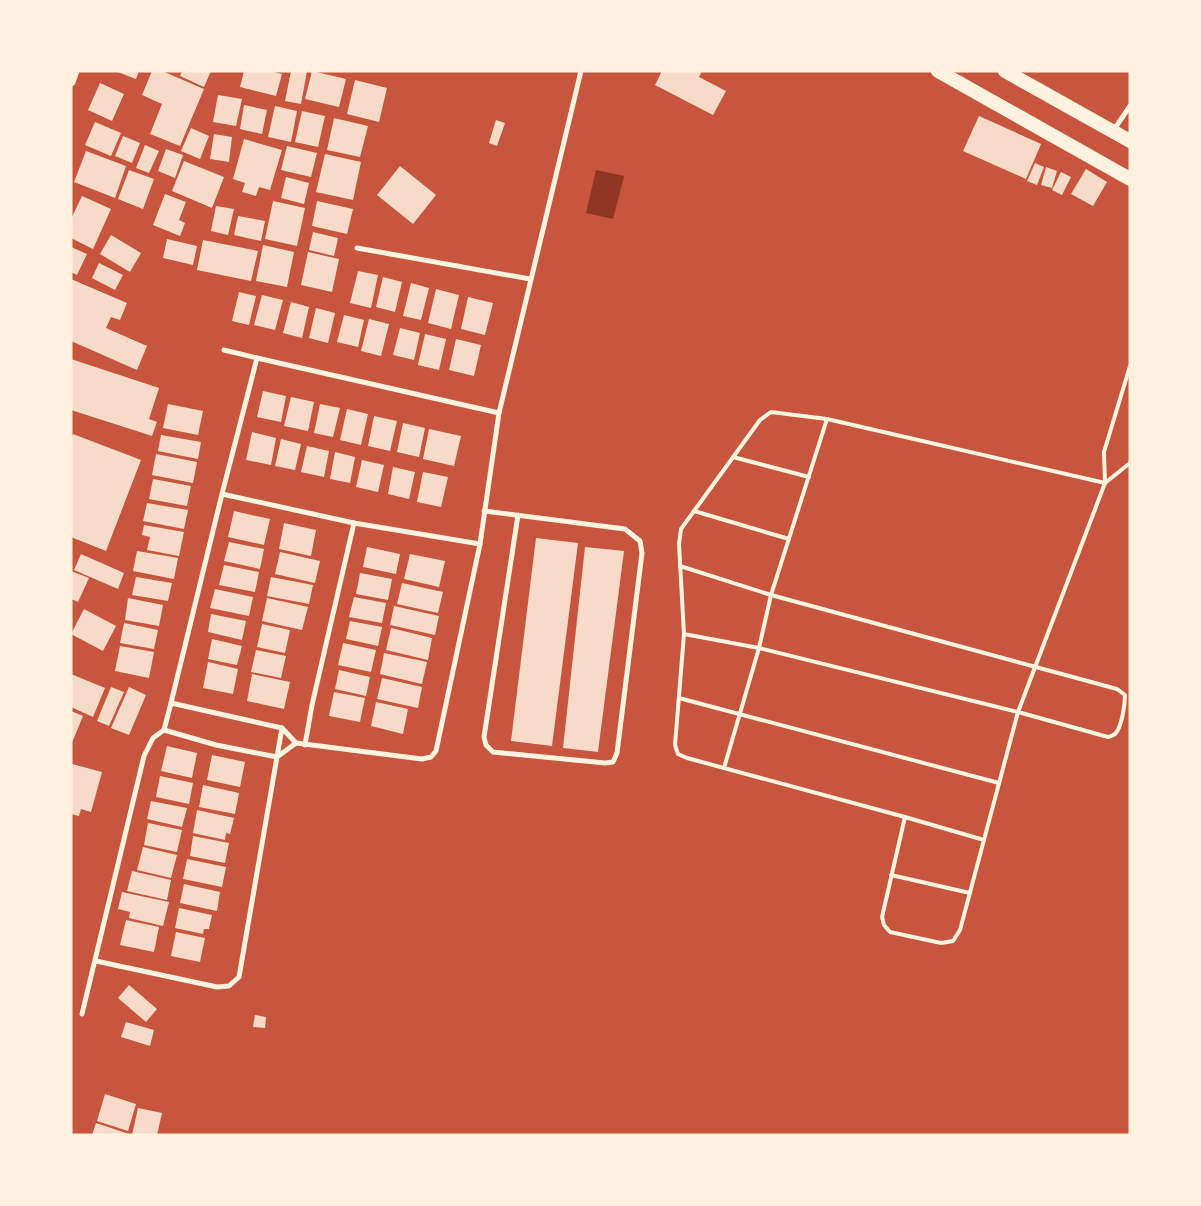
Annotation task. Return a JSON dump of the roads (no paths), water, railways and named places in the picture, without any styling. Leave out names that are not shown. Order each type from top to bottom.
[{"type":"highway","points":[[938,71],[1130,180]]},
{"type":"highway","points":[[1005,71],[1130,141]]},
{"type":"street","points":[[71,82],[75,71]]},
{"type":"street","points":[[171,703],[282,728],[296,743],[305,745],[422,759],[431,758],[436,751],[480,544],[499,413],[581,71]]},
{"type":"street","points":[[1113,132],[1130,106]]},
{"type":"street","points":[[357,248],[530,279]]},
{"type":"street","points":[[224,350],[499,413]]},
{"type":"street","points":[[82,1014],[144,756],[153,738],[164,730],[257,358]]},
{"type":"street","points":[[222,494],[354,523],[480,544]]},
{"type":"street","points":[[484,511],[518,515],[625,529],[640,541],[641,563],[617,753],[613,762],[605,763],[493,752],[486,745],[484,736],[518,515]]},
{"type":"street","points":[[305,745],[312,705],[354,523]]},
{"type":"street","points":[[96,961],[217,987],[229,986],[239,977],[282,728]]},
{"type":"street","points":[[164,730],[216,745],[277,757],[296,743]]},
{"type":"lane","points":[[905,817],[882,917],[884,926],[890,932],[941,943],[953,941],[960,930],[1018,712],[1105,484],[1104,452],[1130,366]]},
{"type":"lane","points":[[984,840],[678,754],[675,746],[684,634],[679,544],[681,529],[760,420],[771,412],[827,419],[1105,484]]},
{"type":"lane","points":[[724,768],[759,648],[771,595],[827,419]]},
{"type":"lane","points":[[733,458],[809,477]]},
{"type":"lane","points":[[1105,484],[1130,463]]},
{"type":"lane","points":[[694,511],[789,538]]},
{"type":"lane","points":[[680,566],[771,595],[1035,665],[1117,689],[1125,695],[1125,703],[1119,727],[1115,734],[1108,737],[1018,712],[759,648],[684,634]]},
{"type":"lane","points":[[679,698],[1000,783]]},
{"type":"lane","points":[[892,874],[970,893]]}]
